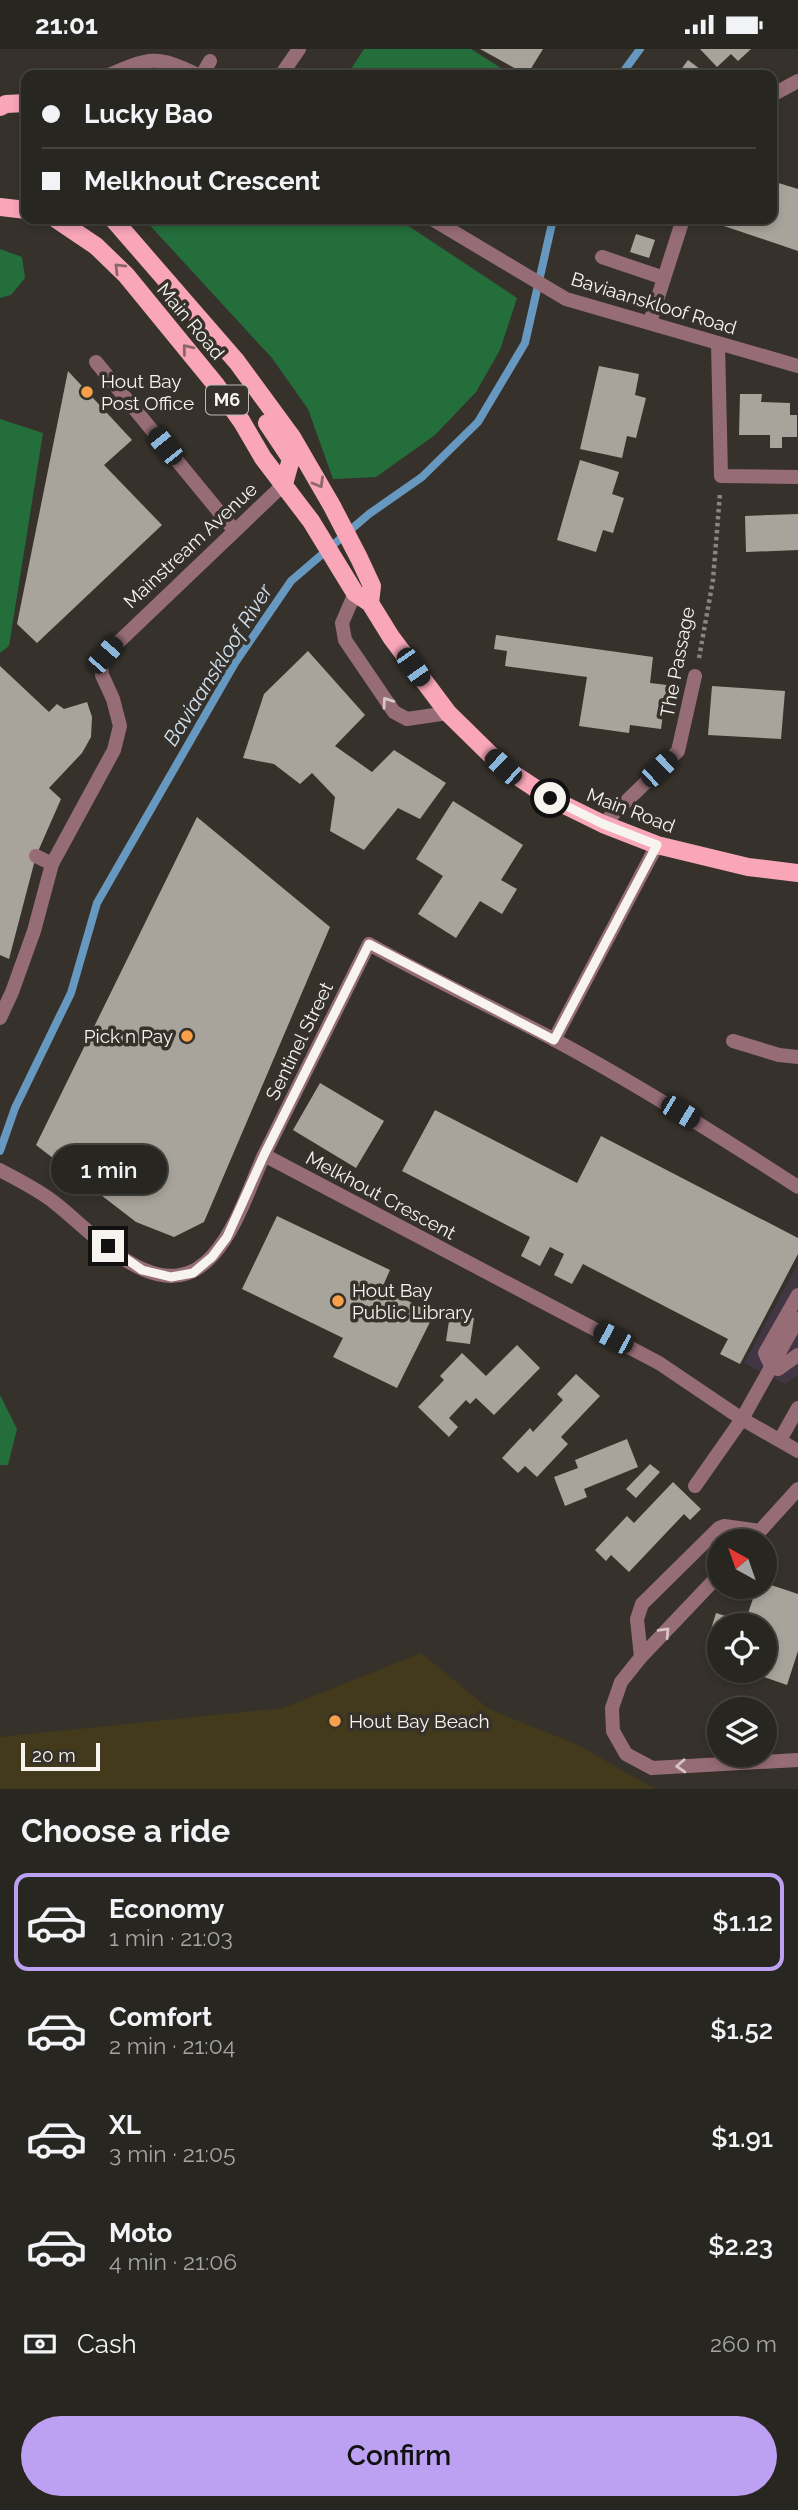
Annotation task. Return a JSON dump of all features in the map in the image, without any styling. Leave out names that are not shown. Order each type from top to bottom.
[{"type":"main road","points":[[2,104],[21,103]]},
{"type":"main road","points":[[0,207],[21,209]]},
{"type":"main road","name":"Main Road","points":[[63,224],[96,246],[126,275],[216,385],[263,458],[311,521],[355,593],[370,603],[391,637],[448,713],[503,767],[550,798],[603,824],[657,845],[748,867],[798,873]]},
{"type":"main road","name":"Main Road","points":[[117,224],[193,310],[292,437],[359,558],[372,586],[370,603]]},
{"type":"main road","points":[[254,385],[253,403],[291,459],[284,484]]},
{"type":"street","points":[[285,70],[299,49]]},
{"type":"street","points":[[142,70],[151,61]]},
{"type":"street","points":[[120,70],[137,62],[151,61],[188,70]]},
{"type":"street","points":[[204,70],[210,61]]},
{"type":"street","points":[[777,92],[798,81]]},
{"type":"street","name":"Baviaanskloof Road","points":[[440,224],[566,299],[798,366]]},
{"type":"street","points":[[650,322],[681,224]]},
{"type":"street","points":[[601,257],[664,278]]},
{"type":"street","points":[[718,344],[721,475],[798,477]]},
{"type":"street","points":[[96,362],[234,530]]},
{"type":"street","name":"Mainstream Avenue","points":[[0,1018],[6,989],[34,931],[52,864],[114,750],[120,726],[113,699],[102,675],[101,663],[105,655],[284,484]]},
{"type":"street","points":[[355,593],[342,623],[345,640],[394,712],[407,719],[448,713]]},
{"type":"street","name":"The Passage","points":[[603,824],[678,751],[695,676]]},
{"type":"street","points":[[657,845],[554,1040],[722,1137],[798,1187]]},
{"type":"street","points":[[36,856],[52,864]]},
{"type":"street","name":"Sentinel Street","points":[[264,1155],[369,944],[554,1040]]},
{"type":"street","points":[[733,1041],[779,1055],[798,1057]]},
{"type":"street","points":[[0,1170],[54,1202],[91,1234],[142,1270],[171,1277],[193,1273],[212,1257],[227,1237],[264,1155]]},
{"type":"street","name":"Melkhout Crescent","points":[[264,1155],[659,1363],[742,1419],[798,1451]]},
{"type":"street","points":[[798,1295],[765,1353],[771,1366],[778,1369],[798,1355]]},
{"type":"street","points":[[695,1486],[742,1419],[798,1319]]},
{"type":"street","points":[[780,1440],[798,1408]]},
{"type":"street","points":[[761,1529],[798,1489]]},
{"type":"street","points":[[641,1657],[637,1619],[642,1604],[707,1540]]},
{"type":"street","points":[[707,1588],[621,1682],[612,1708],[613,1731],[626,1754],[652,1768],[798,1760]]},
{"type":"path","name":"The Passage","points":[[695,676],[713,580],[721,475]]},
{"type":"shaded area","points":[[798,1264],[798,1375],[785,1384],[744,1363]]},
{"type":"green space","points":[[364,49],[471,49],[504,70],[350,70]]},
{"type":"green space","points":[[149,224],[406,224],[517,298],[500,350],[476,392],[435,435],[376,477],[333,479],[308,409],[272,358]]},
{"type":"green space","points":[[0,249],[22,257],[25,278],[11,295],[0,298]]},
{"type":"green space","points":[[0,419],[43,433],[9,646],[0,653]]},
{"type":"green space","points":[[0,1395],[17,1429],[8,1465],[0,1465]]},
{"type":"sand","name":"Hout Bay Beach","points":[[421,1653],[489,1709],[576,1744],[655,1789],[0,1789],[0,1737],[283,1708]]},
{"type":"building","points":[[480,49],[543,49],[530,70],[518,70]]},
{"type":"building","points":[[700,49],[751,49],[738,61],[731,54],[717,67]]},
{"type":"building","points":[[688,60],[701,70],[681,70]]},
{"type":"building","points":[[777,183],[798,189],[798,251],[718,224],[777,224]]},
{"type":"building","points":[[636,234],[655,240],[649,258],[630,252]]},
{"type":"building","points":[[599,366],[639,374],[635,395],[646,398],[636,438],[627,436],[622,458],[580,449]]},
{"type":"building","points":[[68,371],[132,440],[104,465],[162,525],[37,643],[17,624]]},
{"type":"building","points":[[740,394],[762,394],[761,402],[790,403],[790,415],[797,415],[797,437],[782,437],[782,448],[770,448],[770,435],[739,435]]},
{"type":"building","points":[[580,460],[619,472],[612,494],[624,498],[613,533],[603,530],[596,552],[557,540]]},
{"type":"building","points":[[798,514],[798,550],[746,552],[745,516]]},
{"type":"building","points":[[496,635],[653,657],[650,683],[667,685],[661,729],[630,725],[629,733],[579,726],[587,677],[505,666],[507,651],[494,649]]},
{"type":"building","points":[[308,651],[365,715],[335,746],[372,772],[394,750],[446,783],[420,819],[398,808],[364,850],[330,831],[335,797],[312,773],[300,784],[274,764],[243,758],[264,694]]},
{"type":"building","points":[[0,666],[49,712],[57,704],[64,709],[87,702],[92,717],[91,737],[82,753],[49,788],[61,799],[36,856],[9,959],[0,955]]},
{"type":"building","points":[[712,686],[785,691],[781,739],[708,735]]},
{"type":"building","points":[[453,801],[523,845],[501,880],[517,889],[502,914],[480,901],[456,938],[418,914],[443,876],[416,859]]},
{"type":"building","name":"Pick n Pay","points":[[197,817],[330,927],[204,1222],[174,1237],[136,1222],[36,1145]]},
{"type":"building","points":[[320,1083],[384,1121],[356,1168],[293,1130]]},
{"type":"building","points":[[435,1110],[577,1183],[601,1136],[798,1238],[798,1254],[740,1364],[720,1354],[728,1339],[583,1264],[572,1284],[554,1275],[564,1254],[550,1247],[540,1266],[521,1256],[530,1237],[402,1171]]},
{"type":"building","name":"Hout Bay Public Library","points":[[277,1216],[390,1270],[382,1288],[434,1314],[397,1388],[333,1357],[343,1338],[242,1289]]},
{"type":"building","points":[[450,1314],[474,1318],[470,1344],[446,1341]]},
{"type":"building","points":[[517,1345],[540,1368],[494,1415],[476,1398],[470,1404],[466,1400],[449,1418],[458,1427],[449,1437],[418,1407],[444,1380],[440,1376],[462,1353],[486,1376]]},
{"type":"building","points":[[576,1374],[600,1396],[561,1437],[568,1444],[537,1477],[525,1466],[518,1473],[502,1458],[530,1428],[533,1432],[563,1400],[557,1394]]},
{"type":"building","points":[[627,1439],[638,1467],[584,1489],[587,1497],[565,1506],[554,1477],[578,1468],[575,1460]]},
{"type":"building","points":[[650,1464],[660,1472],[636,1498],[626,1489]]},
{"type":"building","points":[[673,1482],[701,1509],[690,1520],[684,1514],[629,1572],[611,1555],[606,1561],[595,1550],[627,1516],[634,1523]]},
{"type":"building","points":[[777,1587],[798,1594],[798,1651],[787,1685],[777,1682],[777,1613],[748,1613],[753,1599],[777,1599]]},
{"type":"waterway","name":"Baviaanskloof River","points":[[625,70],[640,49]]},
{"type":"waterway","name":"Baviaanskloof River","points":[[0,1151],[15,1108],[71,993],[97,903],[235,663],[291,581],[369,514],[422,477],[478,422],[525,343],[552,224]]},
{"type":"place","name":"Hout Bay Post Office","points":[[87,392]]},
{"type":"place","name":"Pick n Pay","points":[[187,1036]]},
{"type":"place","name":"Hout Bay Public Library","points":[[338,1301]]},
{"type":"place","name":"Hout Bay Beach","points":[[335,1721]]},
{"type":"route","points":[[108,1246],[142,1270],[171,1277],[193,1273],[212,1257],[227,1237],[264,1155],[369,944],[554,1040],[657,845],[603,824],[550,798]]}]
